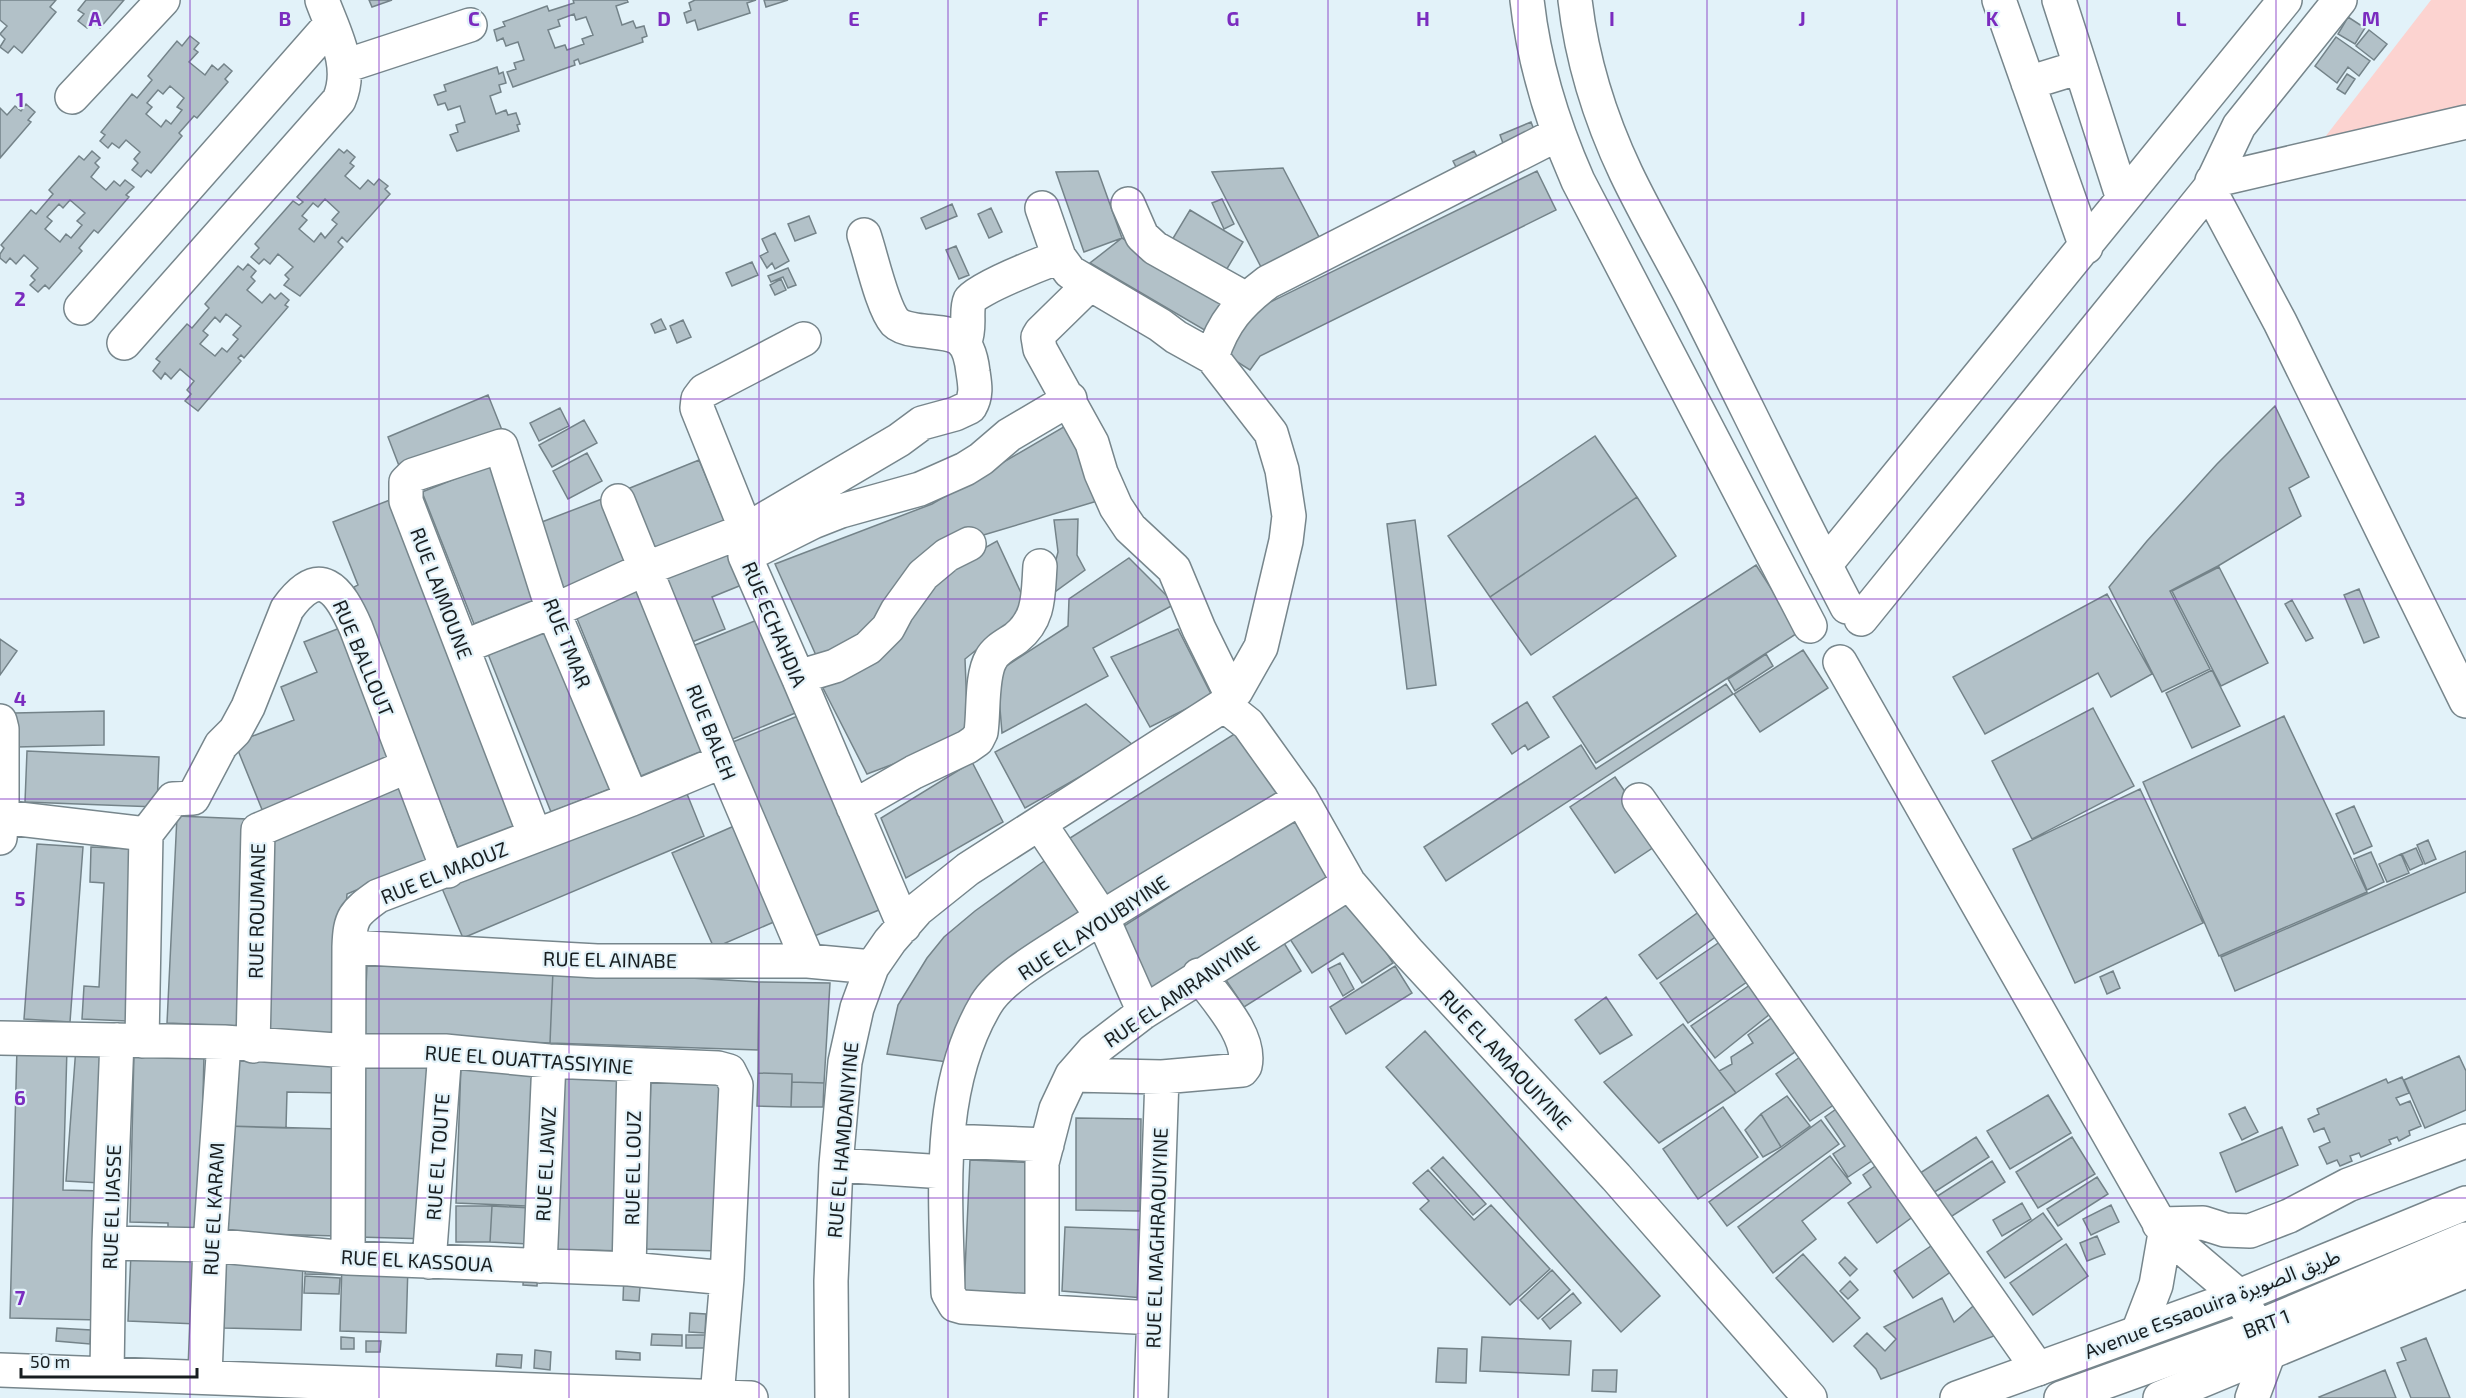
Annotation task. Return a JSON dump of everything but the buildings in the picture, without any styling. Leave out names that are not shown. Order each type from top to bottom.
[{"type":"street","points":[[72,97],[163,0]]},
{"type":"street","points":[[1527,0],[1538,73],[1558,134],[1578,181],[1810,626],[1813,647],[1819,655],[1829,661],[1840,662],[1851,659],[1860,652],[1865,642],[1866,632],[1826,565],[1666,246],[1626,174],[1606,126],[1588,69],[1579,35],[1575,0]]},
{"type":"street","points":[[1999,0],[2086,247]]},
{"type":"street","points":[[2059,0],[2123,199]]},
{"type":"street","points":[[1826,565],[2285,0]]},
{"type":"street","points":[[1854,613],[2211,185],[2239,126],[2340,0]]},
{"type":"street","points":[[124,343],[339,100],[345,83],[345,66],[327,12]]},
{"type":"street","points":[[81,308],[327,12]]},
{"type":"street","points":[[345,66],[470,25]]},
{"type":"street","points":[[2028,83],[2080,67]]},
{"type":"street","points":[[2211,185],[2466,122]]},
{"type":"street","points":[[1212,357],[1229,320],[1246,299],[1268,282],[1558,134]]},
{"type":"street","points":[[2211,185],[2466,700]]},
{"type":"street","points":[[1128,204],[1142,236],[1155,248],[1246,299]]},
{"type":"street","points":[[1042,208],[1059,256],[1070,272],[1212,357],[1269,429],[1282,470],[1288,516],[1285,549],[1261,647],[1228,700]]},
{"type":"street","points":[[463,647],[553,611],[645,568],[745,543],[922,423],[970,407],[976,393],[972,362],[965,342],[955,335],[906,328],[896,323],[885,300],[864,235]]},
{"type":"street","points":[[965,342],[970,326],[968,306],[971,298],[985,289],[1059,256]]},
{"type":"street","points":[[1089,285],[1038,337],[1040,349],[1070,399],[1092,443],[1101,473],[1116,507],[1130,528],[1173,569],[1228,700]]},
{"type":"street","name":"RUE ECHAHDIA","points":[[804,339],[704,392],[698,399],[697,408],[745,543],[798,677],[904,926]]},
{"type":"street","points":[[745,543],[762,546],[822,518],[920,489],[942,480],[981,459],[1009,435],[1070,399]]},
{"type":"street","points":[[963,411],[987,422],[999,443]]},
{"type":"street","name":"RUE LAIMOUNE","points":[[514,483],[501,446],[413,475],[406,482],[406,501],[535,836]]},
{"type":"street","name":"RUE TMAR","points":[[514,483],[553,611],[632,799]]},
{"type":"street","name":"RUE BALEH","points":[[618,501],[723,761],[808,961]]},
{"type":"street","points":[[798,677],[835,666],[868,648],[888,628],[923,575],[947,555],[969,544]]},
{"type":"street","points":[[853,807],[886,786],[977,740],[981,732],[987,668],[992,656],[1017,637],[1033,619],[1037,611],[1040,566]]},
{"type":"street","name":"RUE BALLOUT","points":[[147,834],[161,819],[173,799],[193,798],[221,745],[235,731],[248,707],[287,609],[296,597],[309,588],[321,584],[332,587],[349,612],[448,871]]},
{"type":"street","points":[[1810,626],[1816,615],[1825,609],[1836,606],[1854,613]]},
{"type":"street","points":[[1840,662],[2162,1229],[2240,1296],[2263,1341],[2252,1398]]},
{"type":"street","name":"RUE EL AMAOUIYINE","points":[[1228,700],[1302,798],[1349,883],[1408,952],[1616,1177],[1810,1398]]},
{"type":"street","name":"RUE EL HAMDANIYINE","points":[[832,1398],[831,1281],[836,1165],[847,1049],[857,1008],[872,968],[890,941],[918,909],[968,869],[1228,700]]},
{"type":"street","points":[[0,721],[2,729],[1,829],[147,834]]},
{"type":"street","name":"RUE EL MAOUZ","points":[[348,1258],[349,947],[350,925],[353,916],[378,896],[632,799],[723,761]]},
{"type":"street","name":"RUE ROUMANE","points":[[238,1044],[258,830],[408,766]]},
{"type":"street","name":"RUE EL AYOUBIYINE","points":[[1154,1318],[955,1305],[950,1299],[946,1156],[955,1085],[969,1040],[987,1002],[1021,969],[1102,917],[1302,798]]},
{"type":"street","points":[[1639,800],[2038,1369]]},
{"type":"street","points":[[1040,824],[1102,917],[1144,1011]]},
{"type":"street","name":"RUE EL IJASSE","points":[[107,1374],[108,1243],[130,1040],[147,834]]},
{"type":"street","name":"RUE EL AMRANIYINE","points":[[1042,1310],[1042,1163],[1056,1109],[1072,1075],[1093,1051],[1144,1011],[1349,883]]},
{"type":"street","name":"RUE EL AINABE","points":[[349,947],[597,961],[808,961],[872,968]]},
{"type":"street","points":[[1072,1075],[1162,1077],[1237,1072],[1245,1066],[1247,1049],[1241,1035],[1199,975]]},
{"type":"street","name":"RUE EL OUATTASSIYINE","points":[[0,1038],[238,1044],[350,1051],[446,1051],[549,1061],[718,1068],[729,1071],[736,1084],[727,1278],[717,1397]]},
{"type":"street","name":"RUE EL KARAM","points":[[205,1376],[210,1245],[238,1044]]},
{"type":"street","name":"RUE EL TOUTE","points":[[429,1262],[446,1051]]},
{"type":"street","name":"RUE EL JAWZ","points":[[540,1266],[549,1061]]},
{"type":"street","name":"RUE EL LOUZ","points":[[629,1269],[634,1066]]},
{"type":"street","name":"RUE EL MAGHRAOUIYINE","points":[[1151,1398],[1162,1077]]},
{"type":"street","points":[[2162,1229],[2203,1223],[2225,1230],[2250,1231],[2289,1216],[2348,1185],[2466,1141]]},
{"type":"street","points":[[836,1165],[1047,1145]]},
{"type":"street","name":"Avenue Essaouira طريق الصويرة","points":[[1957,1398],[2240,1296],[2466,1203]]},
{"type":"street","points":[[2138,1332],[2156,1285],[2162,1229]]},
{"type":"street","name":"BRT 1","points":[[2061,1398],[2263,1341],[2466,1239]]},
{"type":"street","name":"RUE EL KASSOUA","points":[[108,1243],[210,1245],[348,1258],[629,1269],[727,1278]]},
{"type":"street","points":[[2160,1398],[2263,1341],[2466,1271]]},
{"type":"street","points":[[0,1370],[751,1398]]},
{"type":"shaded area","points":[[2431,0],[2466,0],[2466,117],[2315,150]]}]
